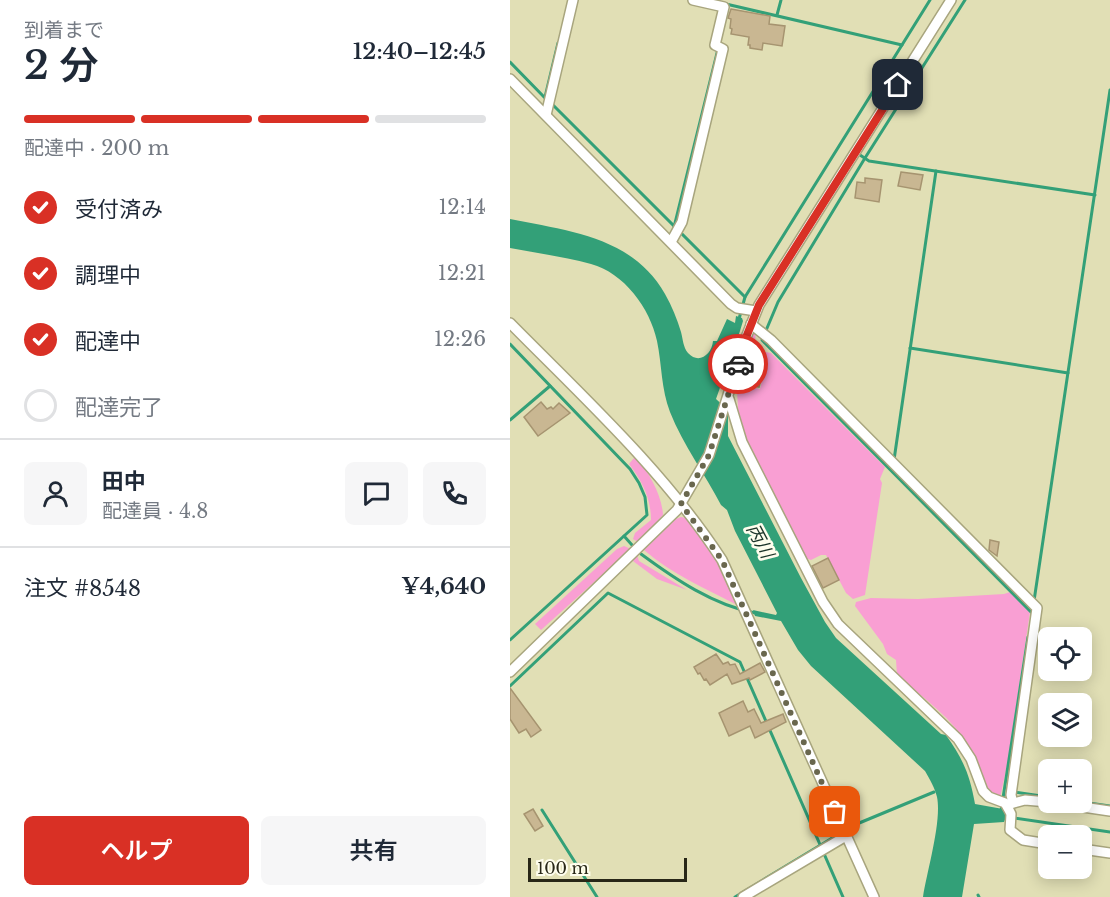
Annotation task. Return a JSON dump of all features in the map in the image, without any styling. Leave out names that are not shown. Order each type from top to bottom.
[{"type":"street","points":[[547,111],[573,0]]},
{"type":"street","points":[[675,234],[723,49],[715,45],[724,7],[693,0]]},
{"type":"street","points":[[510,672],[664,524],[682,502],[709,455],[756,311],[951,0]]},
{"type":"street","points":[[510,79],[547,111],[675,234],[692,262],[692,267],[731,304],[741,309],[756,311]]},
{"type":"street","points":[[510,323],[682,502],[722,560],[874,897]]},
{"type":"street","points":[[751,324],[1037,608],[1009,804],[1010,830],[1023,840],[1038,842]]},
{"type":"street","points":[[727,401],[742,442],[830,612],[846,634],[952,731],[971,759],[983,790],[989,797],[1009,804],[1025,800],[1038,801]]},
{"type":"street","points":[[1092,808],[1110,811]]},
{"type":"street","points":[[743,897],[822,850],[845,832]]},
{"type":"street","points":[[1092,850],[1110,853]]},
{"type":"shaded area","points":[[753,332],[756,333],[753,355],[750,355],[743,385],[760,389],[767,359],[759,356],[761,351],[771,353],[885,467],[880,479],[882,483],[865,595],[853,599],[846,593],[826,555],[811,560],[805,558],[739,425],[737,391]]},
{"type":"shaded area","points":[[637,458],[650,477],[660,500],[663,515],[638,542],[633,539],[635,533],[651,520],[645,490],[629,464]]},
{"type":"shaded area","points":[[686,518],[719,562],[739,606],[677,574],[644,550],[676,519]]},
{"type":"shaded area","points":[[624,546],[631,549],[541,630],[535,624],[617,549]]},
{"type":"shaded area","points":[[637,555],[639,561],[687,590],[657,579],[633,561]]},
{"type":"shaded area","points":[[1010,592],[1030,612],[1008,761],[1000,798],[982,780],[958,731],[897,675],[896,660],[887,654],[883,644],[855,606],[856,602],[871,598],[918,599]]},
{"type":"water","name":"丙川","points":[[510,219],[597,239],[635,260],[651,275],[665,294],[676,317],[685,348],[696,358],[708,354],[713,341],[717,341],[727,319],[735,323],[736,316],[742,318],[740,331],[716,399],[728,410],[728,436],[801,578],[836,638],[941,734],[946,735],[965,768],[975,804],[1003,809],[1007,815],[1004,822],[974,824],[962,897],[923,897],[936,832],[938,807],[935,790],[925,771],[811,666],[798,650],[781,621],[755,616],[753,610],[776,615],[777,613],[735,531],[727,510],[721,505],[675,424],[665,395],[654,329],[642,305],[625,284],[603,269],[571,259],[510,248]]},
{"type":"building","points":[[731,9],[770,16],[769,24],[785,26],[782,46],[763,43],[762,50],[750,48],[749,37],[731,34],[731,19],[728,18]]},
{"type":"building","points":[[901,172],[923,175],[920,190],[898,186]]},
{"type":"building","points":[[865,178],[882,180],[879,202],[855,198],[857,182],[865,183]]},
{"type":"building","points":[[751,356],[766,359],[759,387],[744,384]]},
{"type":"building","points":[[541,402],[547,409],[551,407],[553,409],[559,403],[570,413],[538,436],[524,417]]},
{"type":"building","points":[[990,540],[999,542],[997,556],[989,550]]},
{"type":"building","points":[[828,558],[839,580],[823,588],[812,566]]},
{"type":"building","points":[[716,654],[723,664],[728,662],[730,665],[735,664],[740,674],[760,663],[765,672],[750,680],[749,678],[732,684],[727,674],[710,685],[694,667]]},
{"type":"building","points":[[510,688],[541,730],[531,737],[526,729],[519,733],[510,719]]},
{"type":"building","points":[[743,701],[748,712],[754,709],[761,723],[783,714],[786,722],[755,738],[750,726],[729,736],[719,713]]},
{"type":"building","points":[[533,809],[543,826],[535,831],[524,814]]},
{"type":"waterway","points":[[777,15],[781,0]]},
{"type":"waterway","points":[[739,319],[745,297],[930,0]]},
{"type":"waterway","points":[[965,0],[865,158],[778,302],[762,340],[1032,613]]},
{"type":"waterway","points":[[726,4],[902,45]]},
{"type":"waterway","points":[[545,97],[558,43]]},
{"type":"waterway","points":[[674,227],[718,49]]},
{"type":"waterway","points":[[510,62],[546,99]]},
{"type":"waterway","points":[[1034,601],[1110,90]]},
{"type":"waterway","points":[[551,103],[745,297]]},
{"type":"waterway","points":[[860,155],[869,161],[1095,195]]},
{"type":"waterway","points":[[894,460],[936,171]]},
{"type":"waterway","points":[[510,344],[630,469],[645,497],[647,515],[510,640]]},
{"type":"waterway","points":[[910,348],[1068,373]]},
{"type":"waterway","points":[[510,420],[550,386]]},
{"type":"waterway","points":[[624,536],[632,545]]},
{"type":"waterway","points":[[641,554],[681,582],[709,597],[755,613]]},
{"type":"waterway","points":[[510,686],[608,593],[740,662],[843,897]]},
{"type":"waterway","points":[[1001,811],[1028,637]]},
{"type":"waterway","points":[[735,897],[852,826],[934,792]]},
{"type":"waterway","points":[[1015,792],[1038,795]]},
{"type":"waterway","points":[[1092,803],[1110,806]]},
{"type":"waterway","points":[[542,810],[597,897]]},
{"type":"waterway","points":[[1014,818],[1110,832]]},
{"type":"way so far","points":[[738,364],[709,455],[681,504],[722,560],[835,812]]},
{"type":"route","points":[[738,364],[759,305],[898,85]]}]
